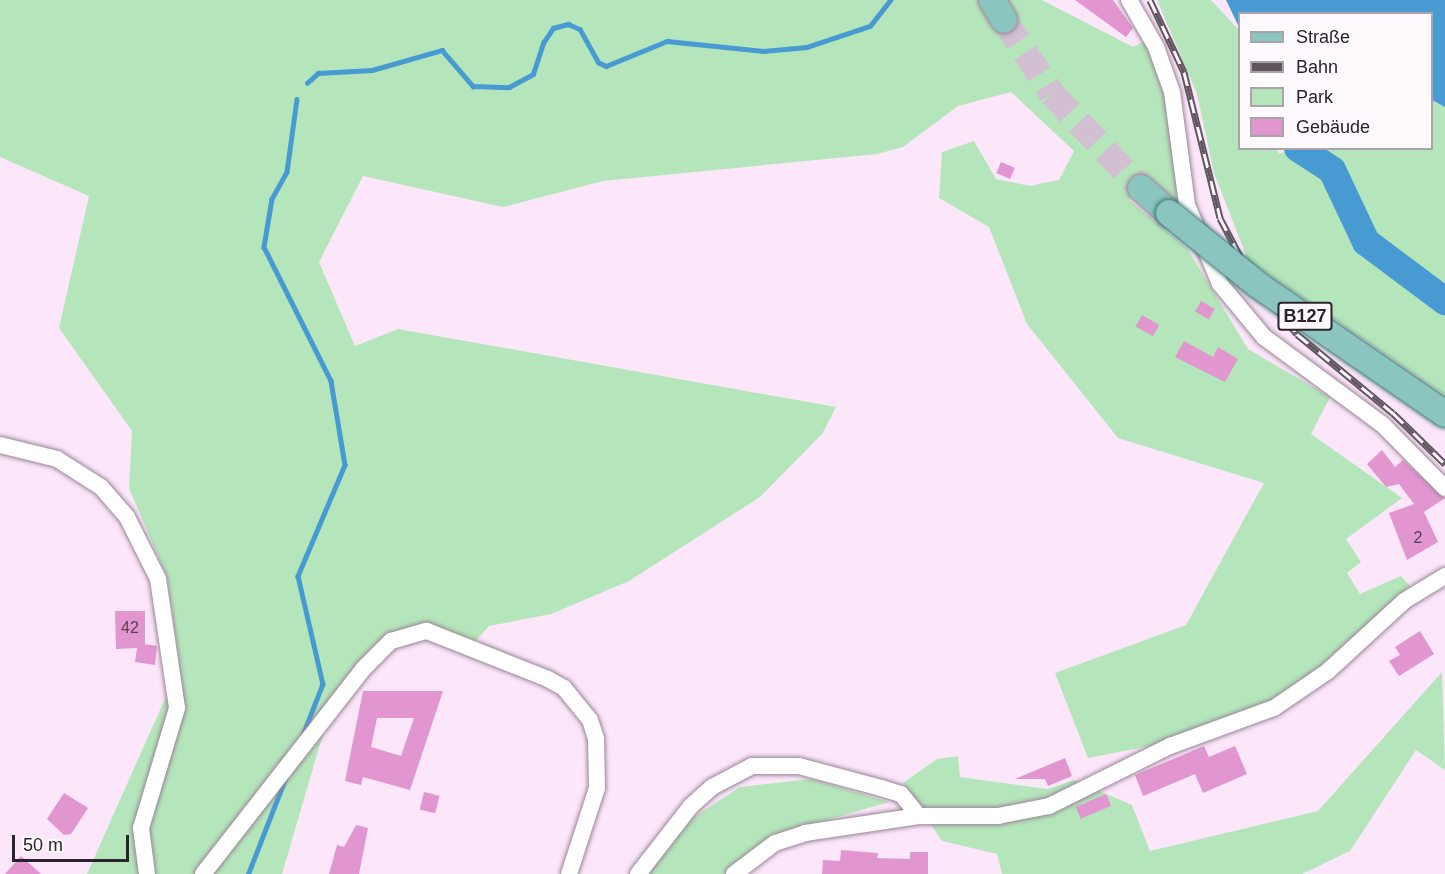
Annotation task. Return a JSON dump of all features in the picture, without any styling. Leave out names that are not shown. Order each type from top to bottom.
[{"type":"main road","name":"B127","points":[[1141,188],[1258,285],[1445,414]]},
{"type":"street","points":[[1129,0],[1151,36],[1172,92],[1186,205],[1220,284],[1264,337],[1383,424],[1445,488]]},
{"type":"street","points":[[0,445],[72,466],[127,518],[158,579],[172,675],[175,722],[141,828],[147,874]]},
{"type":"street","points":[[734,874],[750,856],[785,839],[919,816],[998,816],[1049,806],[1170,746],[1274,708],[1328,671],[1404,601],[1445,576]]},
{"type":"street","points":[[203,874],[363,669],[391,641],[427,631],[548,679],[564,688],[590,720],[599,761],[597,788],[569,874]]},
{"type":"street","points":[[638,874],[691,806],[712,787],[752,766],[799,765],[881,788],[901,794],[919,816]]},
{"type":"green space","points":[[0,0],[1042,0],[1133,47],[1147,40],[1167,95],[1179,205],[1148,176],[1129,200],[1187,248],[1248,349],[1330,397],[1311,434],[1402,498],[1346,539],[1361,562],[1347,573],[1360,594],[1401,576],[1416,593],[1282,706],[1201,736],[1088,758],[1055,673],[1186,625],[1264,483],[1118,438],[1027,324],[989,227],[939,198],[942,152],[974,141],[996,179],[1030,186],[1059,180],[1074,151],[1011,92],[958,106],[903,147],[877,154],[603,181],[503,207],[363,176],[319,262],[355,346],[398,329],[836,407],[822,434],[760,497],[629,581],[551,614],[489,626],[475,642],[424,623],[388,634],[333,700],[282,874],[87,874],[180,665],[167,577],[129,488],[132,431],[59,328],[89,196],[0,157]]},
{"type":"green space","points":[[1157,0],[1211,0],[1238,29],[1238,150],[1277,150],[1279,154],[1288,150],[1433,150],[1433,101],[1445,107],[1445,395],[1248,260],[1214,173],[1197,94]]},
{"type":"green space","points":[[1442,672],[1445,770],[1416,750],[1350,851],[1302,874],[1002,874],[997,854],[942,841],[903,783],[937,759],[958,756],[960,777],[1048,789],[1074,780],[1132,805],[1150,851],[1318,811]]},
{"type":"green space","points":[[811,779],[889,802],[786,832],[724,874],[646,874],[685,823],[740,787]]},
{"type":"water","points":[[1226,0],[1445,0],[1445,107],[1433,101],[1433,12],[1238,12],[1238,25]]},
{"type":"building","points":[[1075,0],[1113,0],[1133,28],[1126,37]]},
{"type":"building","points":[[1001,162],[1015,168],[1010,179],[996,173]]},
{"type":"building","points":[[1201,301],[1215,309],[1209,319],[1195,311]]},
{"type":"building","points":[[1142,315],[1159,325],[1153,336],[1136,326]]},
{"type":"building","points":[[1184,341],[1213,357],[1218,347],[1238,359],[1225,382],[1175,357]]},
{"type":"building","points":[[1382,450],[1395,467],[1403,460],[1445,498],[1424,512],[1438,542],[1407,560],[1389,513],[1414,504],[1399,484],[1386,487],[1367,464]]},
{"type":"building","points":[[115,611],[145,611],[145,644],[157,646],[155,665],[135,662],[137,648],[116,649]]},
{"type":"building","points":[[1420,631],[1434,654],[1399,676],[1389,661],[1400,655],[1395,647]]},
{"type":"building","points":[[363,691],[443,691],[410,790],[363,777],[361,785],[345,781]],"holes":[[[377,718],[414,718],[401,756],[371,747]]]},
{"type":"building","points":[[1204,746],[1209,757],[1235,746],[1247,774],[1203,793],[1195,774],[1143,796],[1135,775]]},
{"type":"building","points":[[1065,758],[1072,776],[1048,786],[1045,779],[1015,779]]},
{"type":"building","points":[[424,792],[440,796],[435,813],[420,809]]},
{"type":"building","points":[[64,793],[88,808],[71,834],[64,835],[47,819]]},
{"type":"building","points":[[1106,794],[1111,806],[1081,819],[1076,807]]},
{"type":"building","points":[[356,825],[368,828],[359,874],[329,874],[337,845],[344,847]]},
{"type":"building","points":[[841,850],[878,853],[877,858],[910,859],[910,852],[928,852],[928,874],[822,874],[823,860],[840,861]]},
{"type":"building","points":[[21,856],[41,874],[5,874]]},
{"type":"waterway","points":[[307,83],[318,73],[372,70],[442,50],[473,86],[509,87],[533,74],[543,43],[553,28],[568,24],[580,29],[598,62],[606,66],[667,41],[763,51],[807,47],[870,26],[890,0]]},
{"type":"waterway","points":[[297,99],[287,172],[272,199],[264,247],[331,381],[345,465],[298,576],[323,684],[303,735]]},
{"type":"waterway","points":[[1301,150],[1332,170],[1366,242],[1445,301]]},
{"type":"waterway","points":[[248,874],[285,779]]},
{"type":"tunnel","points":[[1004,20],[1052,94],[1141,188]]},
{"type":"railway","points":[[1150,0],[1184,72],[1220,218],[1251,277],[1297,334],[1393,413],[1445,464]]}]
